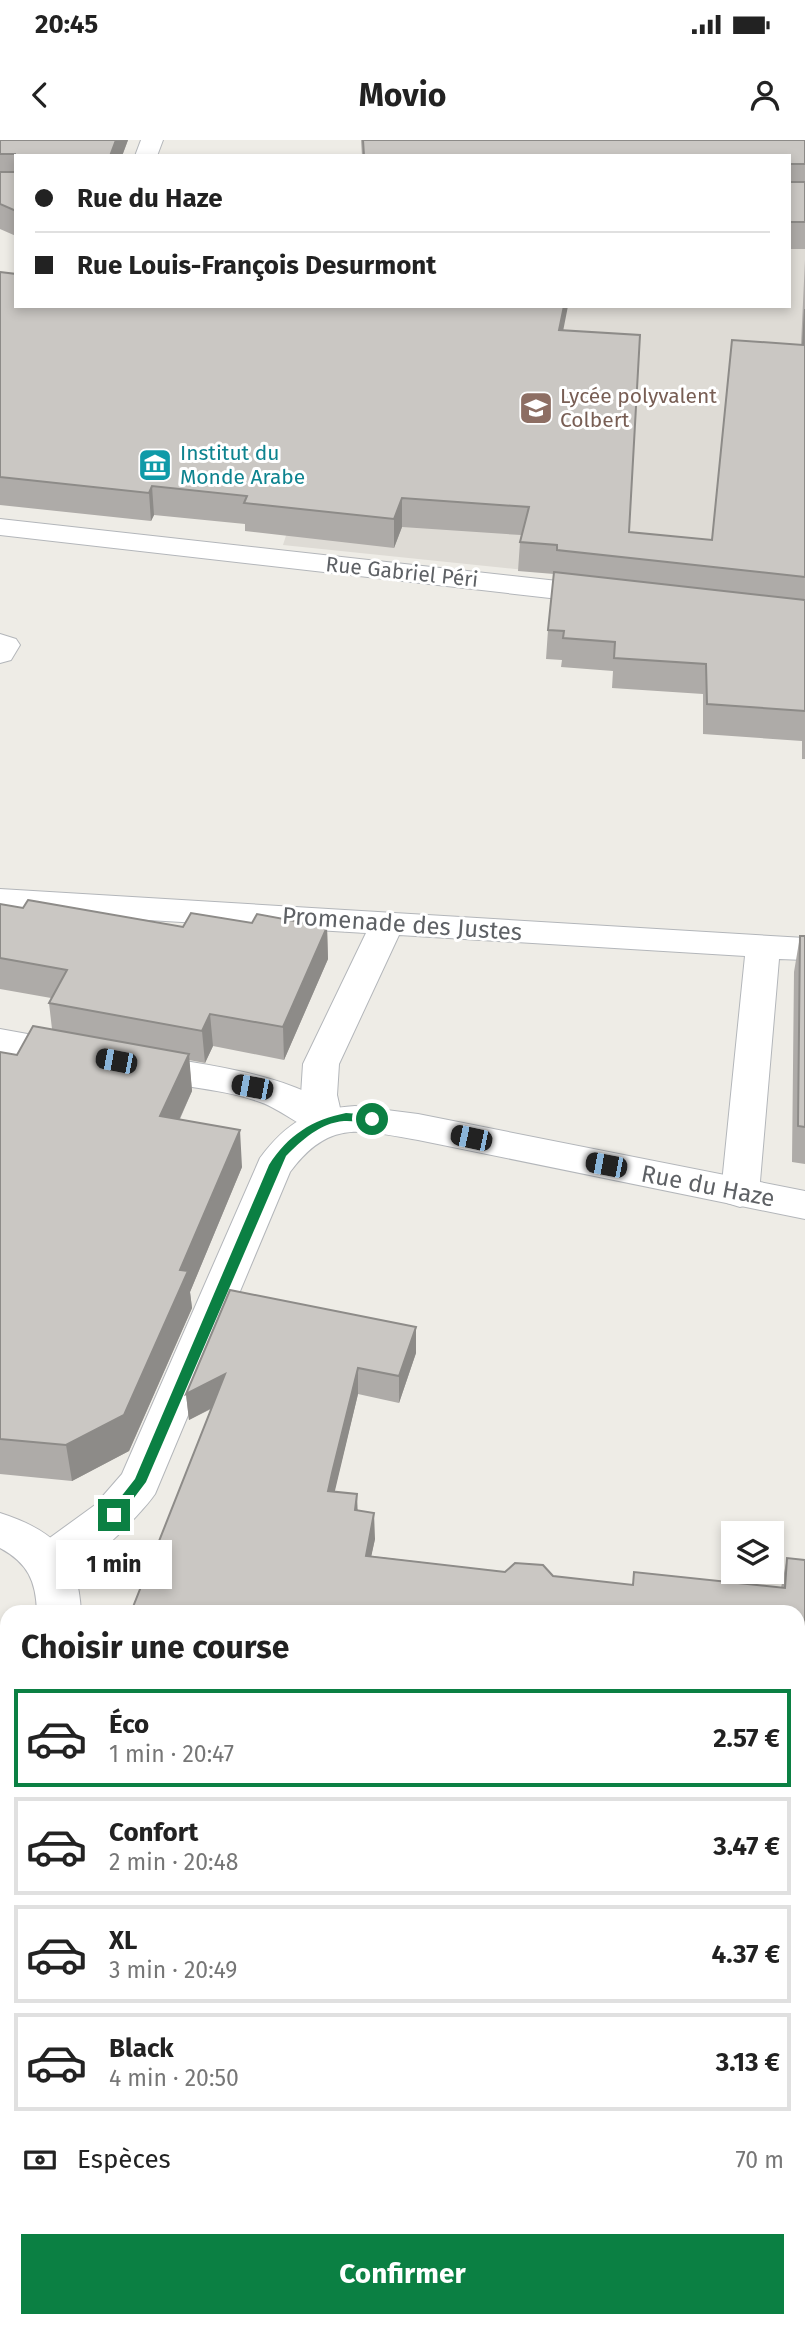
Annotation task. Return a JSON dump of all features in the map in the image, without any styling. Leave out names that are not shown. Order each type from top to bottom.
[{"type":"street","name":"Rue Gabriel Péri","points":[[0,527],[627,598]]},
{"type":"street","points":[[0,643],[5,645],[0,654]]},
{"type":"street","name":"Promenade des Justes","points":[[0,900],[805,949]]},
{"type":"street","points":[[325,1121],[319,1095],[321,1064],[388,923]]},
{"type":"street","points":[[740,1193],[763,946]]},
{"type":"street","points":[[0,1041],[267,1090],[295,1102],[325,1121]]},
{"type":"street","name":"Rue du Haze","points":[[325,1121],[359,1117],[418,1127],[805,1205]]},
{"type":"street","points":[[48,1563],[98,1530],[130,1498],[140,1482],[273,1167],[289,1145],[325,1121]]},
{"type":"street","points":[[0,1530],[17,1534],[33,1544],[48,1563],[56,1585],[58,1605]]},
{"type":"shaded area","name":"Lycée polyvalent Colbert","points":[[791,217],[805,218],[805,599],[283,545],[326,410],[40,308],[791,308]]},
{"type":"building","points":[[0,140],[116,140],[111,154],[0,154]]},
{"type":"building","points":[[363,140],[805,140],[805,164],[791,164],[791,154],[364,154]]},
{"type":"building","points":[[0,172],[14,172],[14,210],[0,204]]},
{"type":"building","points":[[791,182],[805,182],[805,222],[791,222]]},
{"type":"building","name":"Lycée polyvalent Colbert","points":[[0,272],[14,274],[14,308],[564,308],[559,330],[640,335],[629,532],[712,540],[732,340],[803,345],[805,309],[805,577],[557,550],[557,545],[520,542],[529,507],[402,498],[394,519],[244,503],[247,496],[152,486],[149,493],[0,477]]},
{"type":"building","points":[[554,572],[805,600],[805,711],[707,704],[706,664],[614,658],[615,642],[563,638],[564,631],[548,630]]},
{"type":"building","points":[[28,900],[183,927],[191,913],[252,923],[257,914],[327,927],[283,1027],[210,1014],[202,1031],[49,1003],[67,970],[0,958],[0,904],[23,908]]},
{"type":"building","points":[[800,936],[805,936],[805,1127],[798,1126]]},
{"type":"building","points":[[33,1026],[189,1054],[160,1116],[240,1130],[180,1270],[188,1271],[124,1415],[66,1445],[0,1439],[0,1052],[17,1055]]},
{"type":"building","points":[[230,1290],[416,1327],[399,1376],[358,1368],[328,1491],[357,1494],[355,1510],[374,1513],[366,1556],[505,1572],[515,1563],[543,1565],[553,1576],[633,1585],[634,1572],[721,1581],[721,1584],[785,1588],[787,1558],[805,1560],[805,1605],[134,1605],[225,1374],[186,1394]]},
{"type":"place","name":"Lycée polyvalent Colbert","points":[[536,408]]},
{"type":"place","name":"Institut du Monde Arabe","points":[[155,465]]},
{"type":"route","points":[[114,1515],[140,1482],[273,1167],[299,1136],[325,1121],[346,1117],[372,1119]]}]
